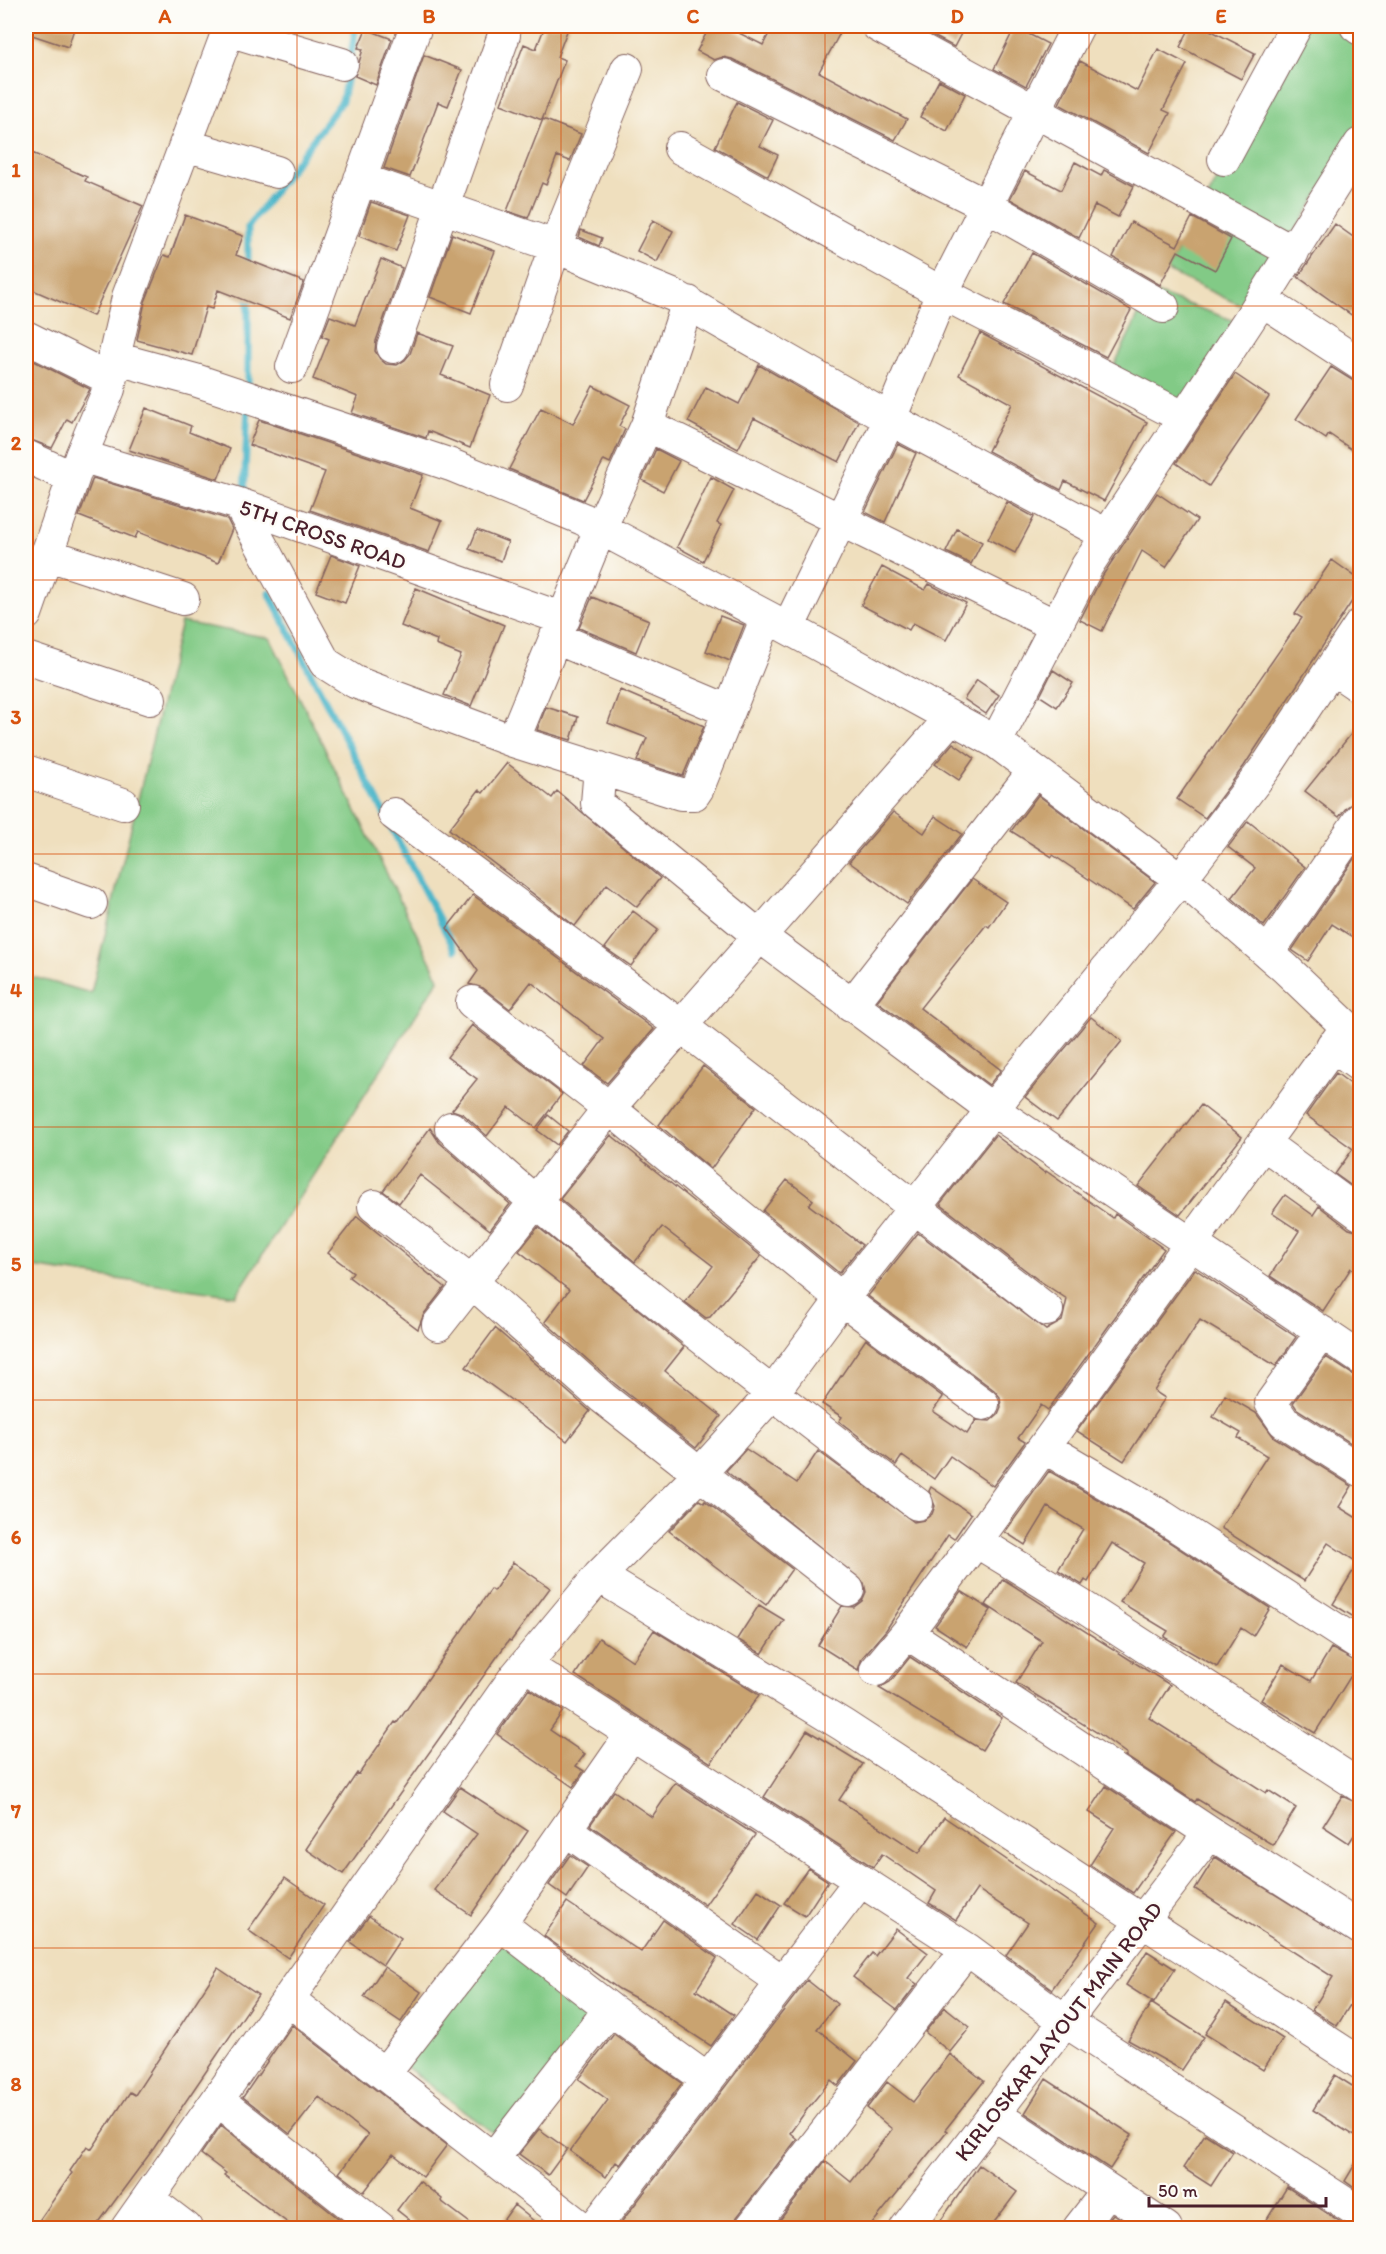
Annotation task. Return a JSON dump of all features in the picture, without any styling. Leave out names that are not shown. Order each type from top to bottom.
[{"type":"street","points":[[292,368],[416,26]]},
{"type":"street","points":[[878,26],[1293,252]]},
{"type":"street","points":[[239,504],[325,663],[355,681],[513,741],[681,794],[694,794],[729,711],[777,622],[841,519],[890,419],[942,293],[1078,26]]},
{"type":"street","points":[[1224,159],[1296,26]]},
{"type":"street","points":[[1356,26],[1360,29]]},
{"type":"street","points":[[26,614],[31,581],[46,554],[112,368],[128,297],[229,28],[342,64]]},
{"type":"street","points":[[393,347],[504,35]]},
{"type":"street","points":[[507,385],[555,247],[627,69]]},
{"type":"street","points":[[724,75],[987,206],[1163,307]]},
{"type":"street","points":[[996,742],[1056,626],[1107,535],[1262,300],[1360,144]]},
{"type":"street","points":[[184,145],[277,172]]},
{"type":"street","points":[[680,148],[942,293],[1183,417]]},
{"type":"street","points":[[360,179],[555,247],[688,303],[890,419],[1107,535]]},
{"type":"street","points":[[1262,300],[1360,364]]},
{"type":"street","points":[[513,741],[600,529],[647,425],[688,303]]},
{"type":"street","points":[[26,337],[112,368],[195,380],[451,465],[583,519],[996,742],[1180,880],[1268,953],[1347,1027],[976,1541],[907,1633],[876,1670]]},
{"type":"street","points":[[647,425],[1056,626]]},
{"type":"street","name":"5TH CROSS ROAD","points":[[26,456],[239,504],[560,629],[729,711]]},
{"type":"street","points":[[46,554],[183,599]]},
{"type":"street","points":[[127,2229],[525,1665],[599,1576],[698,1475],[772,1394],[843,1299],[1180,880],[1266,768],[1360,625]]},
{"type":"street","points":[[26,658],[150,699]]},
{"type":"street","points":[[1332,668],[1360,687]]},
{"type":"street","points":[[438,1325],[609,1108],[758,935],[950,719]]},
{"type":"street","points":[[600,768],[597,803],[758,935],[993,1110],[1360,1358]]},
{"type":"street","points":[[26,771],[123,804]]},
{"type":"street","points":[[851,1006],[1034,771]]},
{"type":"street","points":[[394,814],[681,1026],[915,1210],[1047,1310]]},
{"type":"street","points":[[1268,953],[1360,819]]},
{"type":"street","points":[[26,880],[91,903]]},
{"type":"street","points":[[472,1002],[609,1108],[843,1299],[983,1404]]},
{"type":"street","points":[[1332,1046],[1360,1066]]},
{"type":"street","points":[[451,1128],[534,1203],[772,1394],[917,1504]]},
{"type":"street","points":[[1263,1143],[1360,1214]]},
{"type":"street","points":[[374,1206],[472,1282],[603,1398],[698,1475],[848,1590]]},
{"type":"street","points":[[1322,1332],[1271,1403],[1284,1422],[1360,1470]]},
{"type":"street","points":[[1044,1447],[1163,1517],[1360,1645]]},
{"type":"street","points":[[976,1541],[1082,1606],[1360,1786]]},
{"type":"street","points":[[599,1576],[843,1725],[1360,2063]]},
{"type":"street","points":[[907,1633],[1210,1833],[1360,1928]]},
{"type":"street","points":[[525,1665],[967,1949],[1065,2021],[1360,2213]]},
{"type":"street","points":[[385,2073],[500,1924],[631,1735]]},
{"type":"street","points":[[566,1830],[783,1982]]},
{"type":"street","name":"KIRLOSKAR LAYOUT MAIN ROAD","points":[[906,2229],[1210,1833]]},
{"type":"street","points":[[594,2229],[860,1881]]},
{"type":"street","points":[[500,1924],[610,2009],[708,2080]]},
{"type":"street","points":[[751,2229],[967,1949]]},
{"type":"street","points":[[289,2000],[582,2229]]},
{"type":"street","points":[[493,2159],[610,2009]]},
{"type":"street","points":[[218,2100],[380,2229]]},
{"type":"street","points":[[994,2114],[1107,2192],[1166,2229]]},
{"type":"street","points":[[1079,2229],[1107,2192]]},
{"type":"street","points":[[148,2199],[186,2229]]},
{"type":"green space","points":[[1302,26],[1351,26],[1360,34],[1360,129],[1246,308],[1167,271]]},
{"type":"green space","points":[[1150,291],[1238,322],[1180,409],[1110,374]]},
{"type":"green space","points":[[181,622],[270,638],[439,979],[236,1296],[26,1266],[26,975],[91,993]]},
{"type":"green space","points":[[503,1935],[600,2009],[501,2139],[404,2065]]},
{"type":"building","points":[[26,26],[75,26],[68,47],[26,33]]},
{"type":"building","points":[[545,26],[569,26],[557,57],[565,60],[542,120],[501,104],[524,44],[536,49]]},
{"type":"building","points":[[710,26],[725,26],[763,45],[773,26],[831,26],[841,31],[819,72],[907,119],[895,140],[732,59],[723,57],[714,60],[697,51]]},
{"type":"building","points":[[915,26],[965,26],[954,47]]},
{"type":"building","points":[[1191,26],[1202,26],[1255,53],[1241,79],[1180,47]]},
{"type":"building","points":[[1015,27],[1048,44],[1026,86],[994,69]]},
{"type":"building","points":[[366,29],[392,39],[376,85],[355,76],[363,49],[358,48]]},
{"type":"building","points":[[1158,49],[1187,64],[1163,110],[1170,113],[1149,153],[1059,104],[1080,61],[1137,91]]},
{"type":"building","points":[[424,55],[462,70],[448,106],[438,102],[410,177],[384,168]]},
{"type":"building","points":[[939,80],[965,94],[947,131],[920,117]]},
{"type":"building","points":[[737,102],[773,120],[760,146],[778,155],[768,176],[715,147]]},
{"type":"building","points":[[543,119],[581,134],[570,161],[557,156],[546,185],[542,183],[528,218],[507,211]]},
{"type":"building","points":[[32,153],[87,177],[85,181],[143,206],[93,316],[26,287],[26,167]]},
{"type":"building","points":[[1075,162],[1101,176],[1104,170],[1134,186],[1118,217],[1095,205],[1079,238],[1010,199],[1025,171],[1061,190]]},
{"type":"building","points":[[371,202],[410,215],[396,251],[359,236]]},
{"type":"building","points":[[185,215],[243,236],[236,255],[304,282],[290,318],[218,290],[212,309],[206,307],[192,355],[137,340],[145,302],[164,255],[170,257]]},
{"type":"building","points":[[1192,217],[1231,239],[1215,270],[1178,251],[1160,285],[1113,257],[1131,222],[1177,246]]},
{"type":"building","points":[[653,220],[673,231],[657,262],[637,251]]},
{"type":"building","points":[[1335,224],[1360,242],[1360,321],[1298,277]]},
{"type":"building","points":[[581,230],[602,238],[599,246],[579,237]]},
{"type":"building","points":[[452,234],[495,251],[471,313],[430,297]]},
{"type":"building","points":[[1032,253],[1131,310],[1106,357],[1004,304]]},
{"type":"building","points":[[381,259],[402,268],[376,341],[375,351],[386,364],[397,365],[410,354],[417,333],[453,346],[441,375],[490,395],[470,448],[428,431],[426,438],[352,413],[358,397],[313,379],[329,339],[322,336],[330,316],[355,325]]},
{"type":"building","points":[[980,333],[1147,422],[1104,501],[1065,481],[1061,490],[988,451],[1012,404],[959,375]]},
{"type":"building","points":[[26,357],[90,389],[72,422],[67,419],[52,448],[26,438]]},
{"type":"building","points":[[759,365],[859,422],[839,462],[754,418],[738,449],[688,422],[706,387],[739,404]]},
{"type":"building","points":[[1331,367],[1360,385],[1360,455],[1329,434],[1326,439],[1296,419]]},
{"type":"building","points":[[1235,374],[1269,397],[1209,486],[1176,463]]},
{"type":"building","points":[[593,386],[630,405],[619,426],[625,429],[610,463],[604,460],[583,500],[509,469],[541,408],[573,424]]},
{"type":"building","points":[[146,408],[191,426],[189,432],[230,449],[218,479],[129,450]]},
{"type":"building","points":[[259,420],[423,475],[410,508],[442,521],[429,552],[310,510],[325,472],[249,445]]},
{"type":"building","points":[[898,444],[916,453],[885,522],[865,512]]},
{"type":"building","points":[[656,449],[679,461],[663,491],[642,480]]},
{"type":"building","points":[[711,477],[734,490],[717,523],[721,525],[703,561],[677,547]]},
{"type":"building","points":[[93,478],[227,519],[232,529],[218,563],[138,532],[135,538],[79,516]]},
{"type":"building","points":[[1157,493],[1197,520],[1166,567],[1142,551],[1102,631],[1080,620],[1103,575]]},
{"type":"building","points":[[1007,502],[1034,517],[1015,553],[988,539]]},
{"type":"building","points":[[957,529],[982,542],[971,564],[946,552]]},
{"type":"building","points":[[477,530],[508,542],[501,561],[469,549]]},
{"type":"building","points":[[331,555],[360,566],[345,603],[316,592]]},
{"type":"building","points":[[1332,560],[1360,580],[1360,589],[1244,766],[1205,818],[1177,799],[1302,618],[1295,614]]},
{"type":"building","points":[[882,567],[925,590],[929,584],[966,603],[946,640],[913,623],[909,630],[861,605]]},
{"type":"building","points":[[416,588],[504,625],[471,706],[444,695],[461,655],[436,645],[437,640],[401,626]]},
{"type":"building","points":[[592,597],[649,620],[636,652],[579,628]]},
{"type":"building","points":[[720,616],[744,625],[730,661],[706,651]]},
{"type":"building","points":[[1053,670],[1073,683],[1057,707],[1040,696]]},
{"type":"building","points":[[977,680],[999,695],[986,714],[964,699]]},
{"type":"building","points":[[620,690],[704,726],[683,776],[637,761],[647,738],[608,723]]},
{"type":"building","points":[[546,707],[578,717],[571,740],[537,730]]},
{"type":"building","points":[[1360,723],[1360,797],[1339,817],[1305,791]]},
{"type":"building","points":[[953,743],[974,758],[959,780],[935,764]]},
{"type":"building","points":[[507,763],[552,798],[557,791],[660,878],[637,907],[607,884],[575,926],[449,829],[479,790],[483,793]]},
{"type":"building","points":[[1038,795],[1155,882],[1133,909],[1053,855],[1052,857],[1011,831]]},
{"type":"building","points":[[893,812],[924,833],[935,816],[962,834],[907,904],[849,862]]},
{"type":"building","points":[[1248,821],[1305,867],[1264,926],[1232,898],[1255,868],[1228,847]]},
{"type":"building","points":[[1360,850],[1360,942],[1332,924],[1308,961],[1292,950]]},
{"type":"building","points":[[972,879],[1006,902],[989,927],[986,925],[920,1008],[1001,1070],[989,1085],[877,1001]]},
{"type":"building","points":[[473,895],[654,1029],[607,1083],[584,1066],[604,1039],[531,982],[510,1009],[483,988],[469,984],[478,971],[447,928]]},
{"type":"building","points":[[633,911],[658,930],[631,966],[605,948]]},
{"type":"building","points":[[1091,1017],[1122,1041],[1057,1121],[1025,1097]]},
{"type":"building","points":[[472,1025],[562,1094],[536,1128],[509,1107],[487,1136],[463,1114],[452,1110],[477,1079],[447,1057]]},
{"type":"building","points":[[703,1066],[756,1107],[711,1169],[659,1125]]},
{"type":"building","points":[[1336,1073],[1360,1091],[1360,1192],[1335,1174],[1353,1149],[1306,1115]]},
{"type":"building","points":[[1201,1105],[1242,1137],[1180,1215],[1138,1186]]},
{"type":"building","points":[[548,1115],[568,1131],[557,1145],[537,1130]]},
{"type":"building","points":[[430,1128],[439,1142],[510,1204],[490,1230],[420,1175],[399,1203],[383,1191]]},
{"type":"building","points":[[611,1135],[761,1256],[710,1317],[706,1318],[685,1302],[713,1266],[662,1227],[635,1262],[560,1199]]},
{"type":"building","points":[[995,1135],[1045,1173],[1046,1171],[1113,1218],[1115,1214],[1164,1249],[1048,1410],[1041,1405],[1018,1438],[1025,1442],[993,1486],[950,1456],[934,1479],[902,1456],[896,1465],[839,1421],[842,1417],[822,1404],[866,1339],[943,1397],[933,1411],[967,1434],[976,1420],[990,1421],[998,1414],[1001,1407],[1000,1397],[994,1390],[868,1296],[918,1233],[1046,1330],[1062,1321],[1067,1299],[1037,1279],[940,1204]]},
{"type":"building","points":[[787,1180],[813,1200],[809,1205],[862,1245],[839,1273],[763,1211]]},
{"type":"building","points":[[1285,1195],[1313,1215],[1319,1206],[1349,1229],[1360,1232],[1360,1275],[1351,1268],[1323,1311],[1270,1276],[1299,1231],[1272,1213]]},
{"type":"building","points":[[357,1216],[445,1287],[424,1314],[418,1329],[349,1277],[353,1272],[328,1253]]},
{"type":"building","points":[[538,1227],[684,1347],[665,1371],[721,1416],[696,1448],[615,1384],[545,1322],[569,1290],[519,1251]]},
{"type":"building","points":[[1195,1269],[1296,1337],[1276,1366],[1200,1320],[1154,1391],[1165,1398],[1124,1461],[1077,1431]]},
{"type":"building","points":[[495,1328],[590,1411],[567,1441],[466,1367]]},
{"type":"building","points":[[1326,1357],[1360,1379],[1360,1449],[1297,1409],[1293,1403]]},
{"type":"building","points":[[1225,1395],[1256,1413],[1274,1437],[1352,1486],[1339,1507],[1360,1520],[1360,1621],[1333,1604],[1358,1563],[1328,1543],[1304,1581],[1221,1528],[1267,1456],[1238,1438],[1241,1433],[1213,1417]]},
{"type":"building","points":[[746,1449],[797,1483],[818,1451],[914,1522],[924,1520],[932,1514],[935,1506],[929,1491],[931,1487],[971,1514],[954,1539],[948,1535],[886,1630],[862,1658],[858,1670],[818,1645],[842,1606],[854,1607],[862,1601],[866,1592],[864,1583],[726,1471]]},
{"type":"building","points":[[1049,1471],[1154,1532],[1270,1608],[1253,1636],[1241,1628],[1217,1667],[1164,1637],[1168,1631],[1120,1602],[1144,1563],[1112,1543],[1088,1582],[1085,1580],[1082,1585],[1058,1570],[1083,1529],[1048,1507],[1025,1545],[1005,1532]]},
{"type":"building","points":[[699,1500],[704,1503],[705,1501],[792,1569],[766,1605],[669,1531]]},
{"type":"building","points":[[513,1562],[550,1588],[511,1641],[509,1640],[343,1874],[306,1849],[357,1773],[359,1774],[395,1722],[397,1723],[491,1589],[494,1591]]},
{"type":"building","points":[[1003,1579],[1170,1685],[1149,1718],[1266,1793],[1268,1790],[1296,1808],[1273,1845],[1197,1799],[1195,1802],[1125,1756],[1127,1754],[1098,1733],[1016,1683],[1042,1641],[986,1605]]},
{"type":"building","points":[[961,1591],[991,1610],[967,1647],[935,1626]]},
{"type":"building","points":[[759,1605],[784,1620],[762,1654],[737,1639]]},
{"type":"building","points":[[654,1630],[759,1695],[711,1763],[575,1675],[599,1638],[633,1661]]},
{"type":"building","points":[[1331,1648],[1359,1663],[1315,1733],[1261,1700],[1283,1664],[1311,1681]]},
{"type":"building","points":[[910,1657],[1002,1718],[982,1750],[879,1688],[890,1682]]},
{"type":"building","points":[[529,1689],[563,1711],[550,1730],[585,1754],[576,1766],[584,1771],[573,1787],[497,1734]]},
{"type":"building","points":[[807,1730],[863,1764],[839,1800],[919,1853],[944,1817],[1099,1923],[1052,1989],[1006,1955],[1028,1923],[977,1889],[956,1920],[929,1903],[936,1891],[882,1854],[873,1867],[764,1797]]},
{"type":"building","points":[[675,1783],[755,1835],[705,1905],[590,1825],[614,1791],[652,1817]]},
{"type":"building","points":[[1106,1786],[1176,1832],[1133,1893],[1090,1865],[1114,1828],[1089,1812]]},
{"type":"building","points":[[460,1787],[528,1831],[471,1915],[434,1890],[477,1834],[443,1811]]},
{"type":"building","points":[[1342,1796],[1360,1804],[1360,1826],[1349,1843],[1323,1826]]},
{"type":"building","points":[[570,1855],[588,1867],[567,1898],[549,1885]]},
{"type":"building","points":[[1215,1857],[1360,1947],[1360,1989],[1337,2026],[1312,2010],[1333,1977],[1195,1889]]},
{"type":"building","points":[[808,1868],[828,1881],[805,1916],[784,1903]]},
{"type":"building","points":[[285,1878],[324,1905],[288,1958],[248,1930]]},
{"type":"building","points":[[758,1890],[781,1905],[758,1940],[735,1924]]},
{"type":"building","points":[[567,1902],[641,1952],[663,1920],[717,1958],[696,1990],[734,2015],[711,2046],[650,2006],[619,1989],[544,1936]]},
{"type":"building","points":[[369,1916],[401,1938],[383,1965],[350,1942]]},
{"type":"building","points":[[896,1929],[928,1953],[908,1978],[917,1984],[897,2010],[853,1977],[872,1953],[875,1956]]},
{"type":"building","points":[[1147,1951],[1175,1969],[1154,2003],[1126,1985]]},
{"type":"building","points":[[384,1967],[421,1992],[401,2022],[364,1997]]},
{"type":"building","points":[[218,1968],[258,1995],[154,2148],[94,2229],[47,2229],[38,2222],[72,2173],[70,2171],[87,2146],[92,2149],[130,2092],[135,2095]]},
{"type":"building","points":[[807,1980],[837,2004],[817,2029],[857,2061],[838,2086],[831,2080],[808,2108],[790,2133],[797,2139],[737,2217],[733,2229],[616,2229]]},
{"type":"building","points":[[1226,2002],[1283,2039],[1263,2070],[1205,2034]]},
{"type":"building","points":[[1151,2003],[1204,2037],[1182,2070],[1128,2040]]},
{"type":"building","points":[[945,2007],[970,2027],[950,2052],[925,2032]]},
{"type":"building","points":[[292,2025],[447,2145],[423,2177],[393,2154],[364,2192],[339,2173],[368,2135],[319,2097],[290,2134],[243,2097]]},
{"type":"building","points":[[614,2034],[682,2083],[620,2165],[616,2162],[606,2177],[570,2151],[608,2100],[579,2079]]},
{"type":"building","points":[[950,2054],[984,2081],[868,2229],[773,2229],[825,2161],[851,2182],[892,2129],[867,2108],[887,2082],[913,2102]]},
{"type":"building","points":[[1335,2075],[1360,2091],[1360,2140],[1313,2110]]},
{"type":"building","points":[[1046,2079],[1132,2135],[1110,2169],[1025,2113]]},
{"type":"building","points":[[221,2125],[352,2229],[296,2229],[224,2175],[226,2173],[201,2154]]},
{"type":"building","points":[[539,2129],[567,2149],[548,2175],[519,2154]]},
{"type":"building","points":[[1205,2134],[1233,2152],[1211,2186],[1183,2168]]},
{"type":"building","points":[[1360,2156],[1360,2192],[1345,2181]]},
{"type":"building","points":[[979,2165],[1017,2192],[989,2229],[935,2229]]},
{"type":"building","points":[[419,2181],[478,2229],[421,2229],[397,2210]]},
{"type":"building","points":[[1287,2187],[1351,2229],[1278,2229],[1266,2221]]},
{"type":"building","points":[[514,2205],[544,2229],[497,2229]]},
{"type":"building","points":[[1113,2214],[1134,2229],[1101,2229]]},
{"type":"waterway","points":[[350,60],[356,26]]},
{"type":"waterway","points":[[248,268],[248,227],[342,101],[348,71]]},
{"type":"waterway","points":[[248,294],[248,388]]},
{"type":"waterway","points":[[244,496],[248,405]]},
{"type":"waterway","points":[[269,593],[385,815]]},
{"type":"waterway","points":[[391,827],[455,950]]}]
